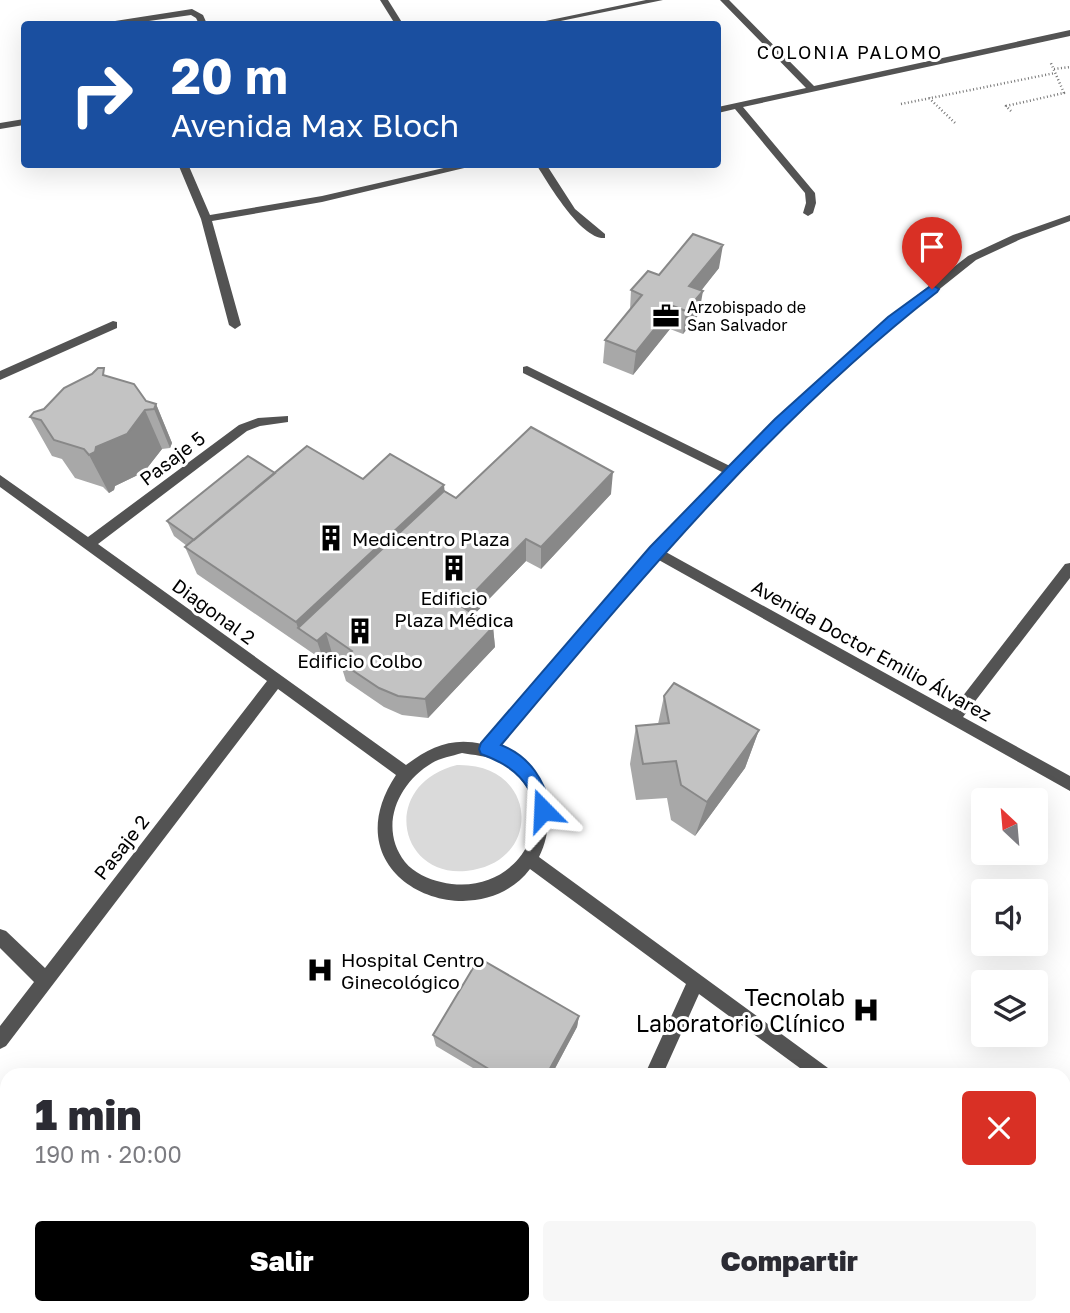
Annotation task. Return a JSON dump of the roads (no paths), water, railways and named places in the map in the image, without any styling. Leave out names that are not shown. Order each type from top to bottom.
[{"type":"street","points":[[384,0],[397,21]]},
{"type":"street","points":[[593,0],[603,11]]},
{"type":"street","points":[[551,21],[659,0]]},
{"type":"street","points":[[724,0],[812,89]]},
{"type":"street","points":[[135,21],[192,12],[202,21]]},
{"type":"street","points":[[721,109],[1070,33]]},
{"type":"street","points":[[737,106],[810,192],[811,203],[807,213]]},
{"type":"street","points":[[0,126],[21,122]]},
{"type":"street","points":[[185,168],[206,219],[235,325]]},
{"type":"street","points":[[206,219],[322,199],[458,168]]},
{"type":"street","points":[[544,168],[571,211],[601,236]]},
{"type":"street","points":[[487,749],[656,551],[780,423],[892,320],[972,258],[1017,237],[1070,218]]},
{"type":"street","points":[[0,376],[113,324]]},
{"type":"street","points":[[527,370],[732,472]]},
{"type":"street","name":"Pasaje 5","points":[[90,543],[243,428],[258,422],[284,419]]},
{"type":"street","name":"Diagonal 2","points":[[0,480],[405,773]]},
{"type":"street","name":"Avenida Doctor Emilio Álvarez","points":[[656,551],[1070,784]]},
{"type":"street","points":[[955,717],[1070,568]]},
{"type":"street","name":"Pasaje 2","points":[[0,1040],[276,681]]},
{"type":"street","points":[[462,746],[487,749],[511,758],[537,786],[544,822],[530,859],[510,877],[485,890],[471,893],[444,892],[418,882],[407,874],[391,854],[384,830],[386,805],[396,782],[414,764],[436,751],[462,746]]},
{"type":"street","points":[[530,859],[814,1068]]},
{"type":"street","points":[[0,937],[46,980]]},
{"type":"street","points":[[657,1068],[696,982]]},
{"type":"place","name":"Arzobispado de San Salvador","points":[[666,316]]},
{"type":"place","name":"Medicentro Plaza","points":[[331,538]]},
{"type":"place","name":"Edificio Plaza Médica","points":[[454,568]]},
{"type":"place","name":"Edificio Colbo","points":[[360,631]]},
{"type":"place","name":"Hospital Centro Ginecológico","points":[[320,970]]},
{"type":"place","name":"Tecnolab Laboratorio Clínico","points":[[866,1010]]},
{"type":"district","name":"COLONIA PALOMO","points":[[850,52]]}]
